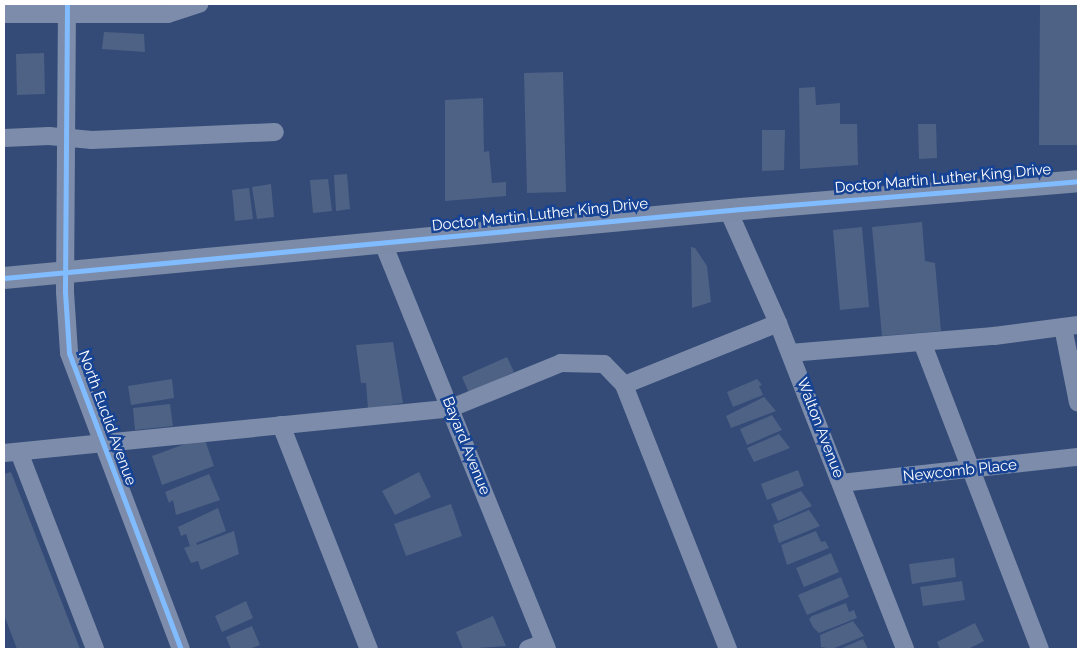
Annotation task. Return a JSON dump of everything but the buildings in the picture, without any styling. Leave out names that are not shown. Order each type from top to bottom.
[{"type":"main road","name":"Doctor Martin Luther King Drive","points":[[4,278],[728,210],[1078,181]]},
{"type":"street","points":[[4,14],[67,9],[168,14],[199,4]]},
{"type":"street","name":"North Euclid Avenue","points":[[67,9],[66,273],[69,353],[181,649]]},
{"type":"street","points":[[4,138],[92,140],[275,132]]},
{"type":"street","name":"Walton Avenue","points":[[728,210],[778,323],[905,649]]},
{"type":"street","name":"Bayard Avenue","points":[[383,243],[451,408],[545,646]]},
{"type":"street","points":[[624,385],[778,323]]},
{"type":"street","points":[[790,353],[922,342],[1071,326],[1078,403]]},
{"type":"street","points":[[922,342],[1040,649]]},
{"type":"street","points":[[95,649],[11,452],[451,408],[561,363],[604,364],[624,385],[728,649]]},
{"type":"street","points":[[281,426],[369,649]]},
{"type":"street","name":"Newcomb Place","points":[[841,483],[1078,457]]},
{"type":"street","points":[[528,649],[545,646]]},
{"type":"cycle path","points":[[67,4],[65,292],[69,353],[181,649]]},
{"type":"cycle path","points":[[4,278],[741,209],[1078,181]]}]
